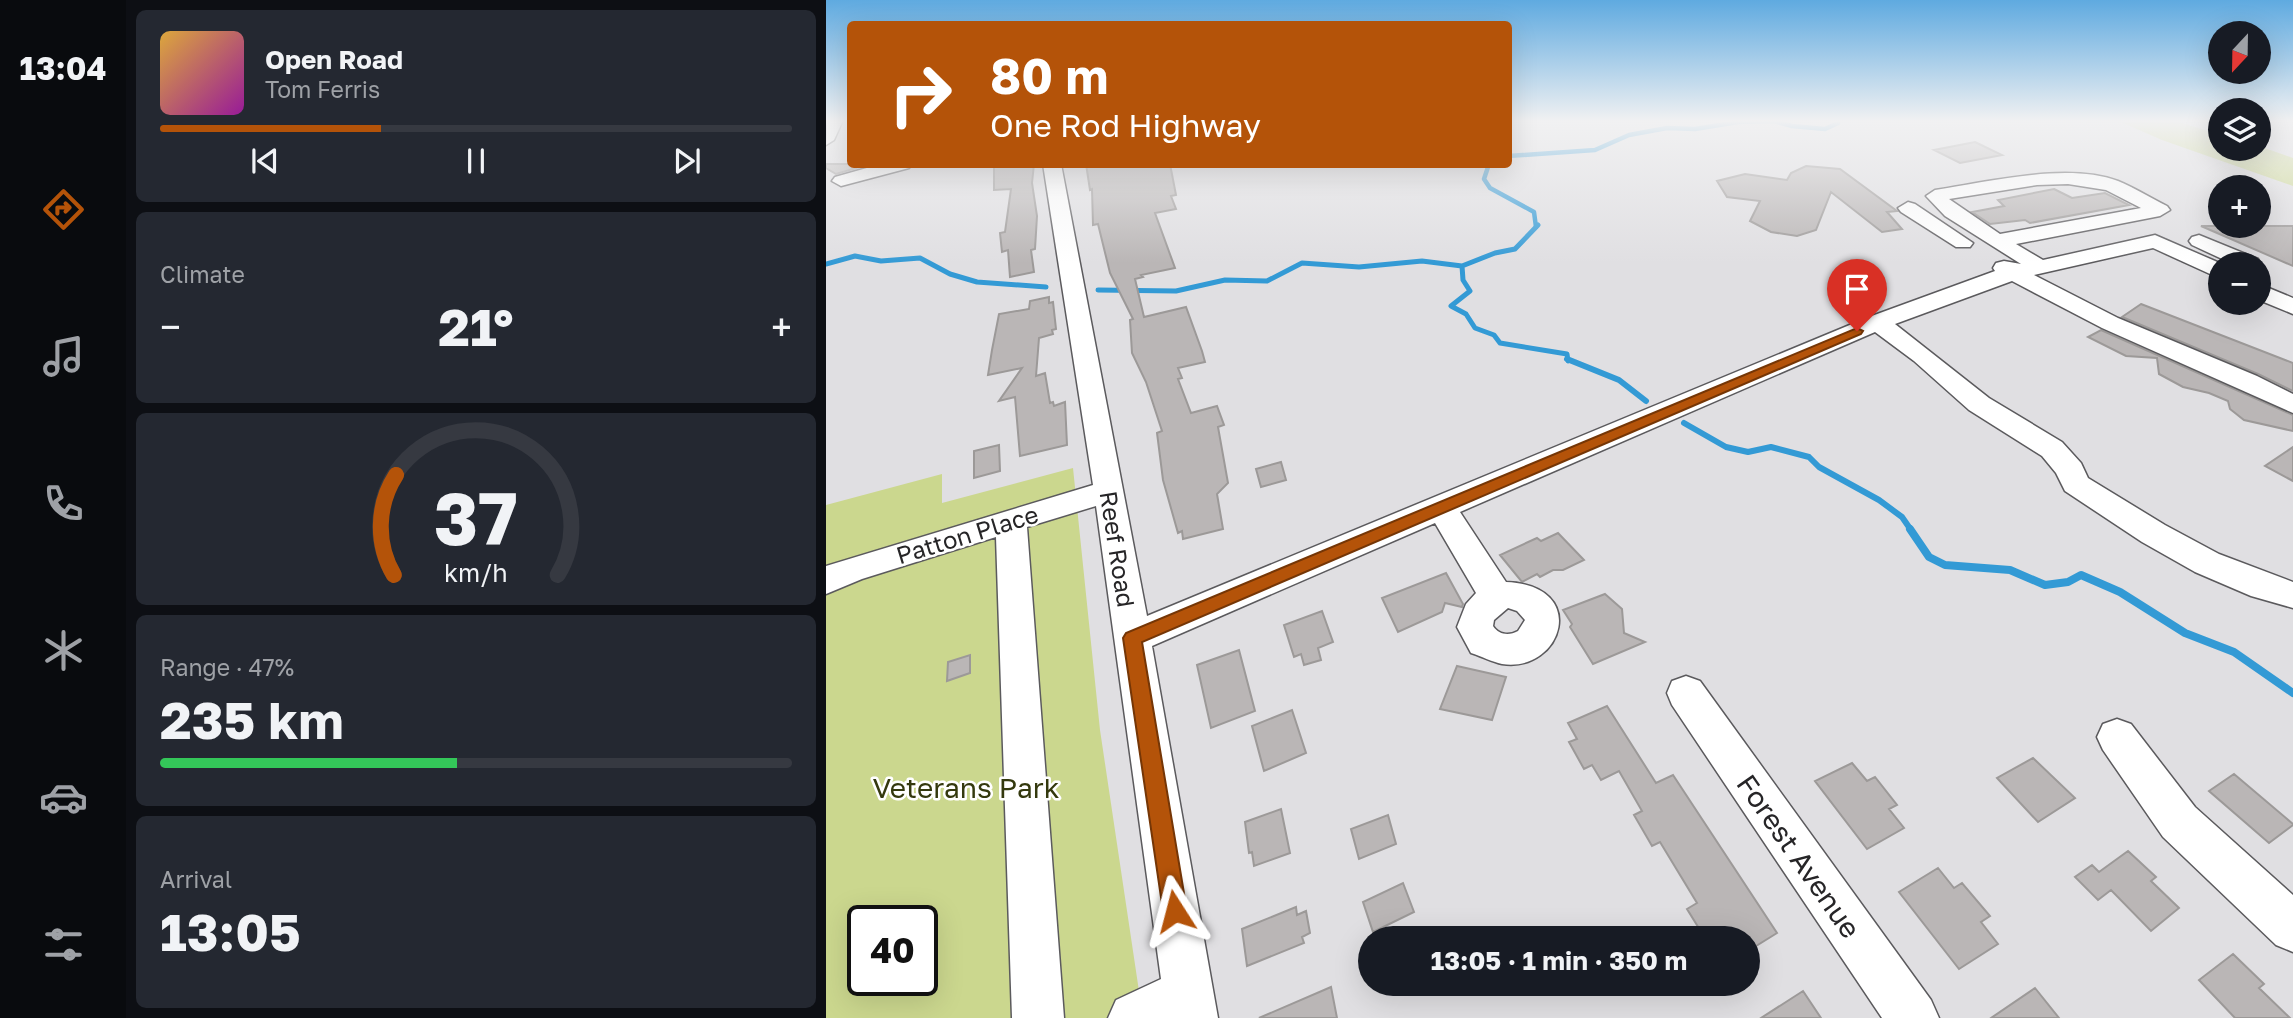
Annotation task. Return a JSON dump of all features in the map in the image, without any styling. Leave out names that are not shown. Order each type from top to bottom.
[{"type":"street","points":[[841,181],[888,168]]},
{"type":"street","name":"Reef Road","points":[[1053,168],[1109,491],[1190,1006]]},
{"type":"street","points":[[1998,241],[2160,210],[2111,185],[2079,180],[2038,180],[1935,196],[1938,202],[1998,241],[2040,267]]},
{"type":"street","points":[[1908,208],[2012,273],[2110,323],[2248,382],[2293,405]]},
{"type":"street","points":[[1132,638],[1877,323],[2012,273],[2183,233],[2224,252]]},
{"type":"street","points":[[2155,241],[2208,266]]},
{"type":"street","points":[[2271,274],[2293,284]]},
{"type":"street","points":[[2271,297],[2293,307]]},
{"type":"street","points":[[1877,323],[1914,349],[1979,404],[2052,449],[2070,471],[2076,484],[2224,573],[2255,586],[2293,595]]},
{"type":"street","name":"Patton Place","points":[[826,581],[850,570],[1109,491]]},
{"type":"street","points":[[1441,507],[1497,597],[1519,596],[1537,605],[1544,621],[1542,629],[1531,643],[1567,629]]},
{"type":"street","points":[[1012,520],[1038,1018]]},
{"type":"street","name":"Forest Avenue","points":[[1686,693],[1913,1018]]},
{"type":"street","points":[[2117,737],[2179,822],[2293,928]]},
{"type":"street","points":[[1134,1018],[1190,1006]]},
{"type":"green space","points":[[2240,168],[2293,168],[2293,186],[2271,178],[2271,175],[2262,175]]},
{"type":"green space","name":"Veterans Park","points":[[1073,468],[1100,730],[1143,1018],[826,1018],[826,505],[942,474],[942,503]]},
{"type":"building","points":[[826,168],[856,168],[836,174]]},
{"type":"building","points":[[994,168],[1034,168],[1032,183],[1037,216],[1035,249],[1031,250],[1034,272],[1010,277],[1008,250],[1002,252],[1000,233],[1005,232],[1011,189],[994,190]]},
{"type":"building","points":[[1087,168],[1171,168],[1176,195],[1171,196],[1176,209],[1155,213],[1175,268],[1141,275],[1143,277],[1135,279],[1144,317],[1186,307],[1202,351],[1205,362],[1178,368],[1182,378],[1178,379],[1191,413],[1217,406],[1224,425],[1218,427],[1228,483],[1217,494],[1223,529],[1183,539],[1182,531],[1178,533],[1163,480],[1157,433],[1162,431],[1146,382],[1132,353],[1130,320],[1133,319],[1110,273],[1098,224],[1093,225],[1092,189],[1090,190]]},
{"type":"building","points":[[1803,168],[1840,169],[1897,211],[1887,212],[1902,229],[1882,232],[1831,192],[1816,230],[1797,236],[1771,232],[1750,221],[1760,201],[1727,197],[1717,181],[1745,174],[1787,180],[1791,173]]},
{"type":"building","points":[[2054,189],[2072,198],[2105,193],[2129,205],[2030,223],[2025,220],[1990,224],[1972,212],[2004,206],[1998,200]]},
{"type":"building","points":[[2271,226],[2293,226],[2293,266],[2271,256],[2271,252],[2261,252],[2229,238],[2271,238]]},
{"type":"building","points":[[1049,297],[1049,303],[1053,302],[1056,329],[1052,330],[1053,334],[1039,338],[1036,376],[1045,373],[1050,403],[1053,402],[1054,406],[1065,402],[1067,445],[1020,456],[1015,397],[999,401],[1022,368],[988,375],[992,350],[999,314],[1029,309],[1030,301]]},
{"type":"building","points":[[2141,304],[2293,363],[2293,391],[2122,317]]},
{"type":"building","points":[[2101,330],[2293,415],[2293,431],[2244,420],[2230,409],[2228,401],[2183,387],[2159,374],[2157,358],[2126,356],[2088,337]]},
{"type":"building","points":[[999,445],[1000,471],[974,478],[974,451]]},
{"type":"building","points":[[2293,447],[2293,481],[2265,466]]},
{"type":"building","points":[[1281,462],[1286,480],[1261,487],[1256,469]]},
{"type":"building","points":[[1558,533],[1584,560],[1540,577],[1537,574],[1522,582],[1500,555],[1537,538],[1541,541]]},
{"type":"building","points":[[1446,573],[1463,604],[1462,607],[1445,603],[1442,612],[1398,632],[1382,598]]},
{"type":"building","points":[[1605,594],[1622,609],[1624,633],[1645,642],[1593,664],[1570,627],[1572,624],[1563,610]]},
{"type":"building","points":[[1322,611],[1333,642],[1318,648],[1321,660],[1304,665],[1301,654],[1294,657],[1284,625]]},
{"type":"building","points":[[1239,650],[1255,711],[1211,728],[1197,665]]},
{"type":"building","points":[[970,655],[970,673],[947,681],[948,662]]},
{"type":"building","points":[[1457,666],[1506,677],[1492,720],[1440,709]]},
{"type":"building","points":[[1607,706],[1656,783],[1673,775],[1777,933],[1760,944],[1760,926],[1698,926],[1687,909],[1697,903],[1660,842],[1652,846],[1634,815],[1642,811],[1619,771],[1601,780],[1592,765],[1584,769],[1569,742],[1577,739],[1568,723]]},
{"type":"building","points":[[1292,710],[1306,753],[1264,771],[1252,726]]},
{"type":"building","points":[[2033,758],[2075,798],[2038,822],[1997,778]]},
{"type":"building","points":[[1852,763],[1867,781],[1875,777],[1897,805],[1889,809],[1904,828],[1867,849],[1815,781]]},
{"type":"building","points":[[2234,774],[2293,825],[2269,843],[2209,791]]},
{"type":"building","points":[[1281,809],[1290,853],[1254,866],[1252,852],[1249,853],[1245,822]]},
{"type":"building","points":[[1388,815],[1396,844],[1359,859],[1351,829]]},
{"type":"building","points":[[2128,851],[2156,877],[2151,881],[2179,908],[2151,931],[2111,890],[2098,900],[2075,877],[2092,865],[2099,872]]},
{"type":"building","points":[[1938,868],[1954,888],[1962,883],[1990,916],[1981,922],[1998,944],[1959,969],[1899,892]]},
{"type":"building","points":[[1403,883],[1414,912],[1385,926],[1371,926],[1363,902]]},
{"type":"building","points":[[1296,907],[1297,915],[1306,911],[1310,933],[1302,937],[1304,943],[1247,966],[1242,929]]},
{"type":"building","points":[[2233,954],[2264,984],[2259,988],[2290,1018],[2235,1018],[2199,980]]},
{"type":"building","points":[[1331,987],[1337,1018],[1259,1018]]},
{"type":"building","points":[[2035,988],[2059,1018],[1991,1018]]},
{"type":"building","points":[[1803,991],[1821,1018],[1761,1018]]},
{"type":"waterway","points":[[1488,168],[1484,179],[1490,188],[1534,212],[1536,227]]},
{"type":"waterway","points":[[1462,266],[1495,253],[1515,249],[1538,225]]},
{"type":"waterway","points":[[826,264],[855,256],[881,261],[920,258],[950,274],[977,282],[1046,287]]},
{"type":"waterway","points":[[1098,290],[1176,291],[1225,280],[1267,281],[1302,263],[1359,267],[1422,261],[1462,266]]},
{"type":"waterway","points":[[1462,266],[1463,280],[1470,291],[1451,306],[1466,314],[1475,328],[1494,335],[1500,343],[1567,354],[1568,359]]},
{"type":"waterway","points":[[1568,359],[1619,380],[1646,401]]},
{"type":"waterway","points":[[1684,423],[1726,447],[1748,452],[1771,447],[1809,457],[1819,467],[1879,500],[1902,517],[1911,530]]},
{"type":"waterway","points":[[1910,529],[1929,557],[1945,565],[2010,570],[2045,585],[2068,582],[2081,575],[2120,592],[2185,633],[2234,652],[2293,693]]},
{"type":"route","points":[[1175,911],[1132,638],[1857,331]]}]
